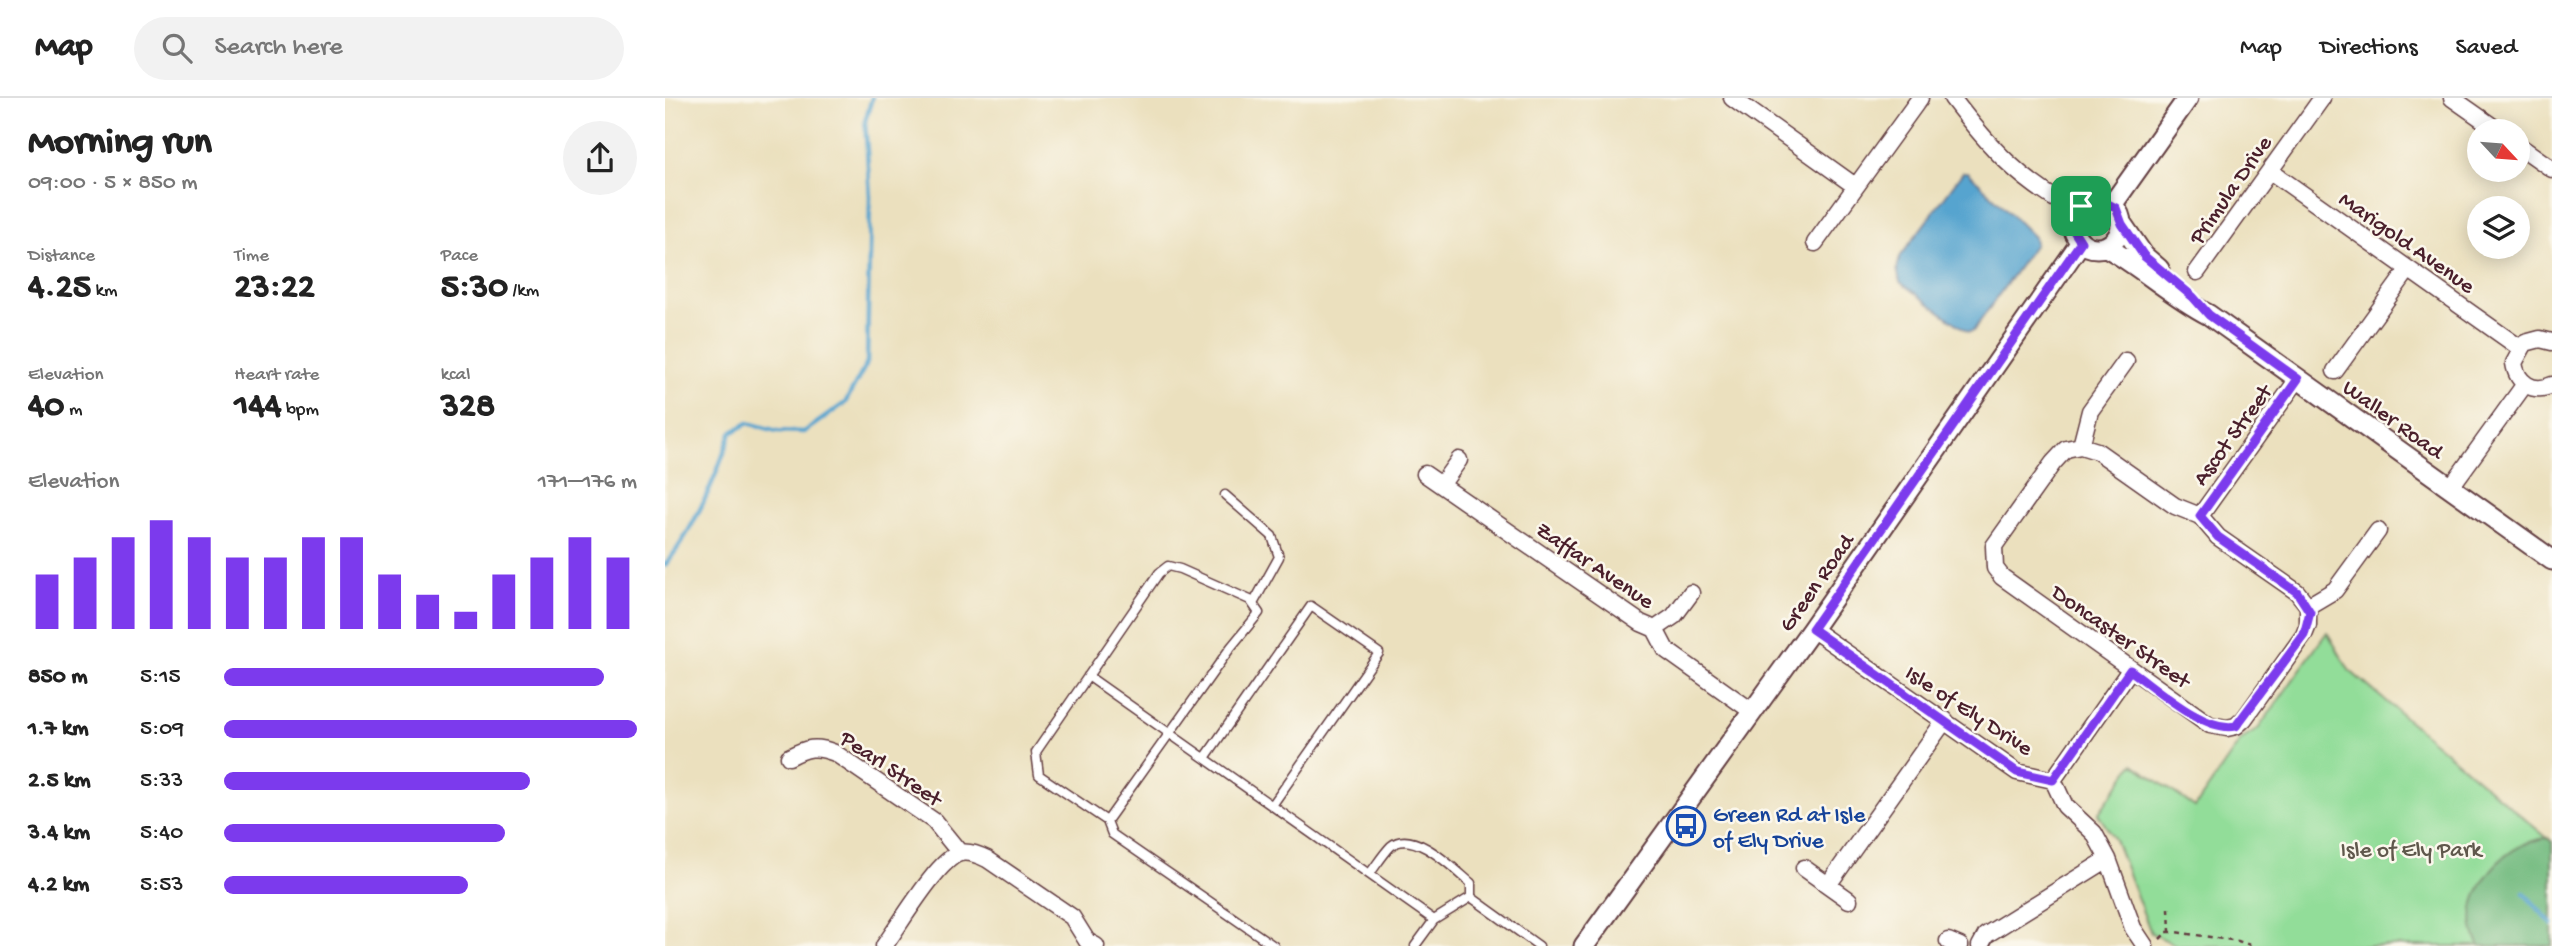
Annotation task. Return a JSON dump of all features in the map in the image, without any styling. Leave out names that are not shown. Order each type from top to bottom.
[{"type":"street","points":[[1732,98],[1855,186]]},
{"type":"street","points":[[1815,243],[1920,98]]},
{"type":"street","points":[[1952,98],[1989,147],[2014,171],[2046,195],[2076,211]]},
{"type":"street","points":[[2112,205],[2188,98]]},
{"type":"street","name":"Primula Drive","points":[[2197,272],[2322,98]]},
{"type":"street","points":[[2452,98],[2482,119]]},
{"type":"street","points":[[2531,154],[2552,169]]},
{"type":"street","name":"Marigold Avenue","points":[[2270,171],[2520,348]]},
{"type":"street","points":[[2093,200],[2112,205],[2122,224],[2117,237],[2106,247],[2092,248],[2081,242],[2074,231],[2076,211],[2093,200]]},
{"type":"street","name":"Waller Road","points":[[2122,224],[2144,256],[2193,297],[2209,315]]},
{"type":"street","name":"Green Road","points":[[1584,946],[1812,629],[2081,242]]},
{"type":"street","name":"Waller Road","points":[[2106,247],[2143,269],[2186,303],[2209,315],[2552,560]]},
{"type":"street","points":[[2335,371],[2408,270]]},
{"type":"street","points":[[2552,342],[2532,340],[2520,348],[2514,363],[2519,379],[2525,384],[2540,389],[2552,385]]},
{"type":"street","points":[[2126,361],[2090,411],[2081,446],[2097,451],[2175,506],[2200,516],[2218,537],[2297,592],[2308,606],[2335,590],[2378,531]]},
{"type":"street","name":"Ascot Street","points":[[2200,516],[2298,379]]},
{"type":"street","points":[[2450,488],[2525,384]]},
{"type":"street","name":"Doncaster Street","points":[[2081,446],[2066,449],[2053,463],[1994,546],[1995,568],[2002,577],[2130,670],[2210,725],[2227,728],[2236,726],[2304,635],[2308,625],[2308,606]]},
{"type":"street","points":[[1441,485],[1459,460]]},
{"type":"street","name":"Zaffar Avenue","points":[[1425,474],[1641,623],[1655,629],[1666,650],[1753,712]]},
{"type":"street","points":[[1655,629],[1674,617],[1691,593]]},
{"type":"street","name":"Isle of Ely Drive","points":[[1812,629],[2017,772],[2053,780]]},
{"type":"street","points":[[2130,670],[2053,780],[2065,806],[2094,834],[2108,859],[2133,928],[2152,943]]},
{"type":"street","points":[[1828,885],[1945,720]]},
{"type":"street","name":"Pearl Street","points":[[789,757],[807,747],[822,747],[835,753],[934,821],[960,853]]},
{"type":"street","points":[[884,946],[944,864],[960,853],[977,854],[987,859],[1072,917],[1092,945]]},
{"type":"street","points":[[1980,946],[1986,935],[2108,859]]},
{"type":"street","points":[[1804,868],[1849,900]]},
{"type":"lane","points":[[1225,495],[1272,536],[1279,557],[1253,604]]},
{"type":"lane","points":[[1107,821],[1231,647],[1254,623],[1259,613],[1253,604],[1168,566],[1159,573],[1036,752],[1039,775],[1107,821],[1112,834],[1274,946]]},
{"type":"lane","points":[[1205,758],[1311,606],[1379,653],[1273,804]]},
{"type":"lane","points":[[1088,676],[1371,872],[1434,919]]},
{"type":"lane","points":[[1371,872],[1391,846],[1401,841],[1420,844],[1471,883],[1471,897]]},
{"type":"lane","points":[[1415,946],[1434,919],[1471,897]]},
{"type":"lane","points":[[1471,897],[1539,946]]},
{"type":"path","points":[[2169,908],[2169,932]]},
{"type":"path","points":[[2152,943],[2169,932],[2209,936],[2253,946]]},
{"type":"green space","name":"Isle of Ely Park","points":[[2327,632],[2349,670],[2552,842],[2552,946],[2178,946],[2151,933],[2115,840],[2098,814],[2133,764],[2195,807],[2241,740],[2258,729]]},
{"type":"green space","points":[[2548,838],[2552,842],[2552,946],[2480,946],[2473,929],[2473,911],[2477,893],[2486,877],[2514,850],[2530,842]]},
{"type":"water","points":[[1963,172],[1968,172],[2034,237],[2035,244],[1973,331],[1968,332],[1900,282],[1897,269],[1900,257]]},
{"type":"waterway","points":[[665,565],[704,502],[731,433],[748,423],[777,431],[804,432],[845,403],[867,363],[870,197],[865,121],[872,98]]},
{"type":"waterway","points":[[2524,893],[2552,924]]},
{"type":"place","name":"Green Rd at Isle of Ely Drive","points":[[1686,826]]},
{"type":"route","points":[[2100,200],[2116,208],[2122,224],[2144,256],[2193,297],[2209,315],[2298,379],[2200,516],[2218,537],[2297,592],[2310,612],[2304,635],[2244,719],[2236,726],[2218,728],[2210,725],[2130,670],[2053,780],[2017,772],[1812,629],[2081,242],[2076,237],[2073,224],[2076,211],[2081,206],[2086,202],[2100,200]]}]
